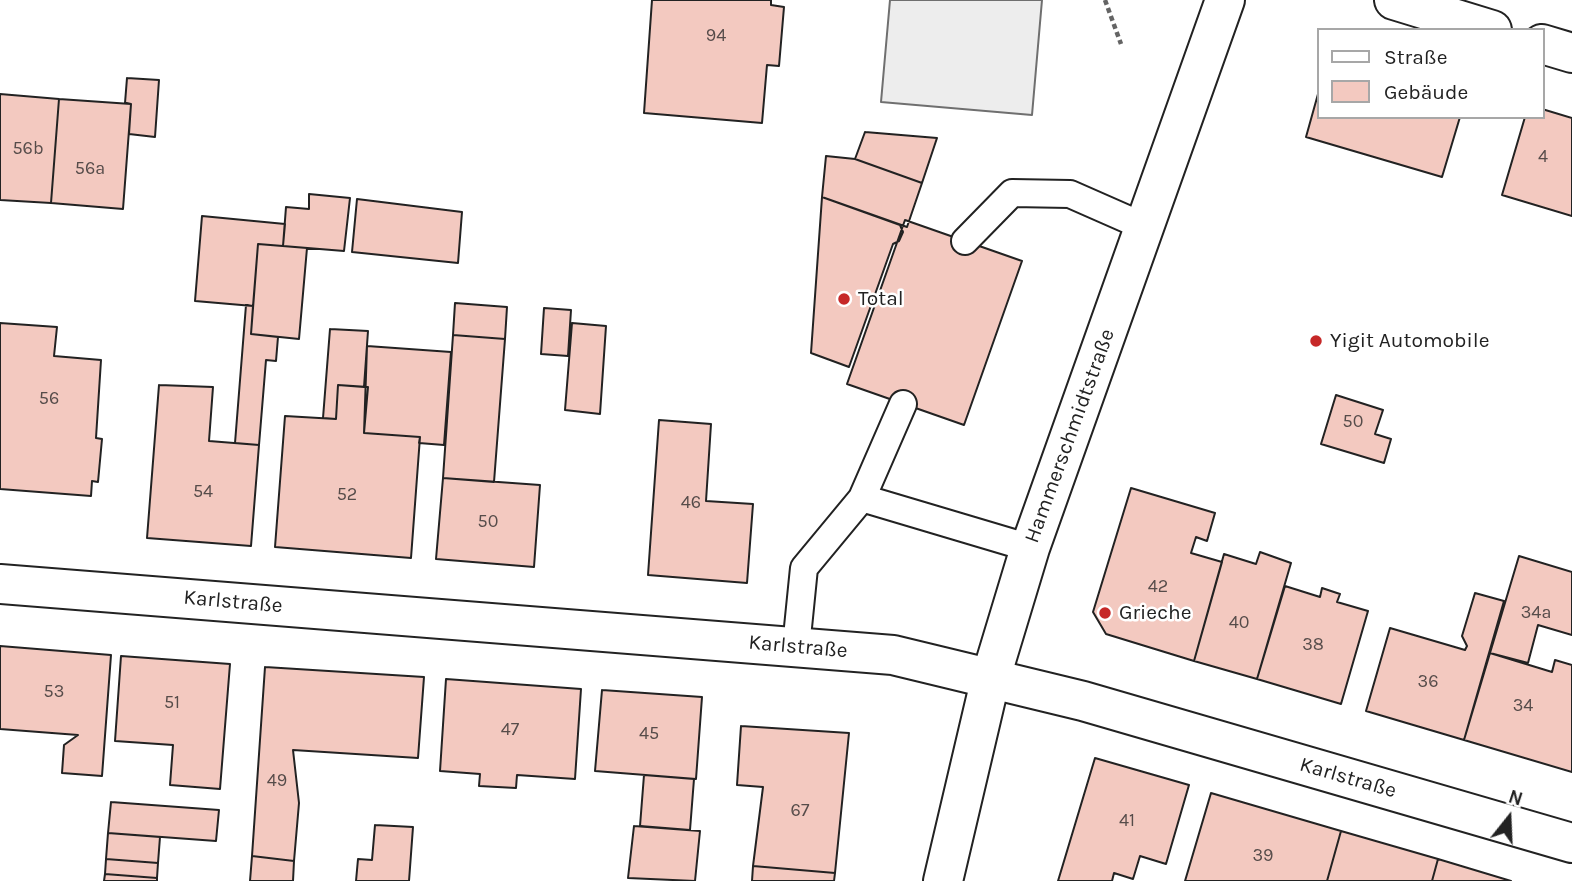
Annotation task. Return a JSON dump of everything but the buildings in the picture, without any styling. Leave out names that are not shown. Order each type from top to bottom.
[{"type":"street","name":"Hammerschmidtstraße","points":[[943,881],[991,677],[1030,548],[1225,0]]},
{"type":"street","points":[[1394,0],[1485,28]]},
{"type":"street","points":[[1544,45],[1572,53]]},
{"type":"street","name":"Karlstraße","points":[[0,584],[893,655],[991,677],[1572,843]]},
{"type":"lane","points":[[965,241],[1012,193],[1070,194],[1144,227]]},
{"type":"lane","points":[[796,647],[804,568],[862,498],[903,404]]},
{"type":"lane","points":[[862,498],[1030,548]]},
{"type":"path","points":[[1105,0],[1121,44]]},
{"type":"shaded area","points":[[890,0],[1042,0],[1032,115],[881,102]]},
{"type":"place","name":"Total","points":[[844,299]]},
{"type":"place","name":"Yigit Automobile","points":[[1316,341]]},
{"type":"place","name":"Grieche","points":[[1105,613]]}]
